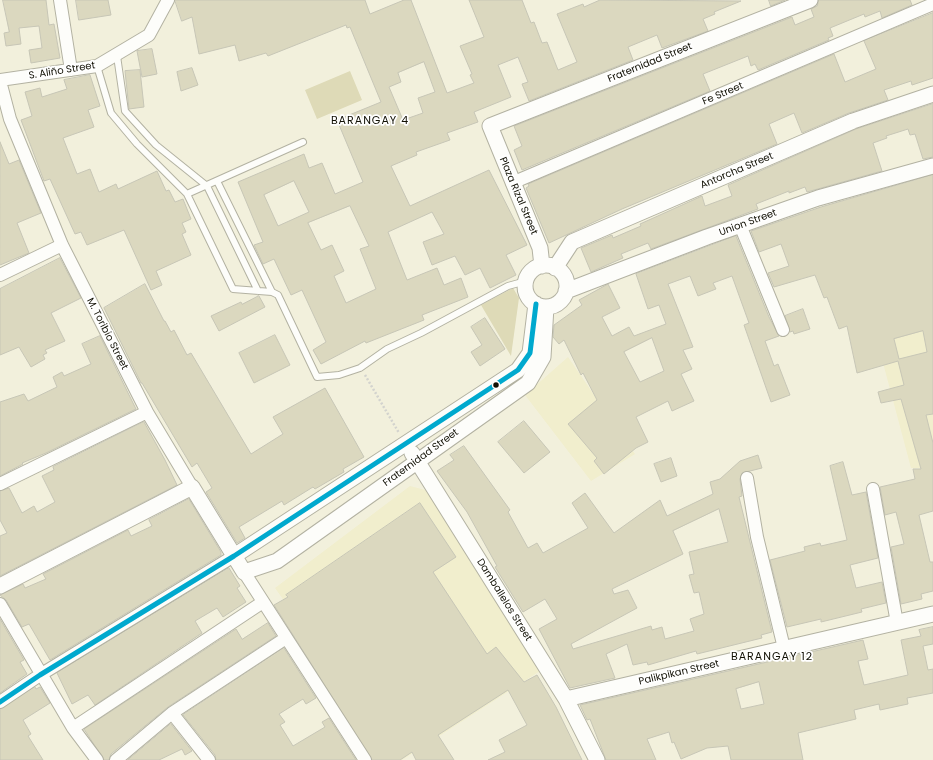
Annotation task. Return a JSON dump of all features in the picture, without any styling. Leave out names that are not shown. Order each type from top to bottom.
[{"type":"street","points":[[60,0],[71,70]]},
{"type":"street","name":"S. Aliño Street","points":[[0,81],[97,66],[117,56],[149,35],[168,0]]},
{"type":"street","name":"Fraternidad Street","points":[[490,126],[810,0]]},
{"type":"street","name":"Fe Street","points":[[512,184],[933,4]]},
{"type":"street","name":"M. Toribio Street","points":[[0,81],[10,119],[62,245],[147,412],[244,572]]},
{"type":"street","name":"Antorcha Street","points":[[549,267],[572,242],[853,122],[933,94]]},
{"type":"street","name":"Plaza Rizal Street","points":[[490,126],[512,184],[549,267]]},
{"type":"street","name":"Union Street","points":[[566,291],[740,225],[818,198],[933,166]]},
{"type":"street","points":[[740,225],[783,330]]},
{"type":"street","points":[[0,275],[62,245]]},
{"type":"street","points":[[549,267],[565,278],[566,291],[559,302],[541,305],[528,296],[526,281],[532,271],[549,267]]},
{"type":"street","name":"Fraternidad Street","points":[[234,556],[518,370],[530,353],[541,305]]},
{"type":"street","name":"Fraternidad Street","points":[[244,572],[277,561],[528,383],[543,357],[541,305]]},
{"type":"street","points":[[0,484],[147,412]]},
{"type":"street","name":"Damballelos Street","points":[[405,444],[566,698],[597,760]]},
{"type":"street","points":[[747,478],[757,537],[784,648]]},
{"type":"street","points":[[0,586],[192,487]]},
{"type":"street","points":[[873,489],[897,623]]},
{"type":"street","points":[[0,702],[40,675],[234,556]]},
{"type":"street","points":[[244,572],[365,760]]},
{"type":"street","points":[[72,728],[263,602]]},
{"type":"street","points":[[0,604],[72,728],[97,760]]},
{"type":"street","name":"Palikpikan Street","points":[[566,698],[933,614]]},
{"type":"street","points":[[116,760],[172,712],[286,638]]},
{"type":"street","points":[[172,712],[209,760]]},
{"type":"lane","points":[[117,56],[125,111],[156,145],[207,186],[258,291]]},
{"type":"lane","points":[[97,66],[110,114],[137,144],[187,194],[233,289],[272,292],[278,295],[317,377],[339,376],[360,368],[387,349],[421,334],[508,286],[526,281]]},
{"type":"lane","points":[[187,194],[303,142]]},
{"type":"lane","points":[[217,181],[272,292]]},
{"type":"path","points":[[360,368],[405,444]]},
{"type":"shaded area","points":[[350,71],[362,100],[317,119],[305,90]]},
{"type":"shaded area","points":[[933,275],[933,469],[911,468],[866,299]]},
{"type":"shaded area","points":[[513,288],[519,298],[511,356],[481,305]]},
{"type":"shaded area","points":[[568,357],[635,454],[591,481],[525,395]]},
{"type":"shaded area","points":[[410,486],[429,491],[540,671],[402,760],[397,760],[275,588]]},
{"type":"building","points":[[3,0],[46,0],[49,25],[54,24],[60,58],[31,63],[29,50],[42,48],[39,26],[19,28],[21,44],[6,46],[4,33],[9,32]]},
{"type":"building","points":[[76,0],[108,0],[111,15],[79,20]]},
{"type":"building","points":[[175,0],[365,0],[370,14],[404,0],[411,0],[447,93],[474,83],[470,75],[472,74],[460,46],[484,37],[469,0],[522,0],[531,23],[534,22],[542,43],[547,42],[558,70],[577,62],[557,14],[583,4],[584,7],[600,0],[741,1],[714,12],[715,14],[703,19],[708,31],[662,48],[657,35],[628,47],[633,60],[529,101],[522,84],[528,82],[518,57],[498,65],[511,97],[474,112],[478,122],[447,133],[450,140],[416,152],[417,155],[391,166],[410,206],[489,170],[527,245],[506,255],[516,275],[490,288],[480,268],[465,275],[455,256],[432,265],[423,242],[444,234],[432,212],[388,232],[407,280],[437,268],[444,285],[461,278],[468,297],[422,315],[424,320],[366,343],[365,341],[321,364],[313,350],[326,342],[302,290],[291,295],[274,259],[263,264],[254,245],[263,242],[238,182],[304,154],[309,168],[322,163],[335,194],[363,182],[337,120],[381,102],[350,27],[347,28],[346,25],[268,56],[266,53],[239,61],[235,45],[199,54],[192,17],[182,21]],"holes":[[[424,62],[435,92],[418,98],[423,113],[403,120],[389,87],[401,82],[398,73]],[[294,181],[309,212],[278,226],[264,195]],[[350,206],[369,246],[360,249],[376,289],[346,303],[334,276],[344,271],[332,245],[321,250],[308,223]]]},
{"type":"building","points":[[769,0],[785,0],[771,6]]},
{"type":"building","points":[[819,0],[910,0],[912,5],[882,18],[880,11],[865,17],[864,14],[830,28],[833,36],[828,38],[829,40],[758,70],[755,64],[751,66],[748,56],[703,74],[710,91],[522,170],[514,150],[522,146],[514,126],[792,17],[795,25],[814,17],[811,9],[817,6]]},
{"type":"building","points":[[933,13],[933,78],[912,85],[911,81],[884,90],[888,100],[849,113],[802,133],[794,113],[769,124],[777,144],[622,209],[549,243],[526,188],[529,186],[528,184],[834,54],[845,82],[876,69],[864,41]]},
{"type":"building","points":[[152,49],[157,74],[142,77],[137,51]]},
{"type":"building","points":[[192,68],[198,85],[181,91],[177,72]]},
{"type":"building","points":[[140,70],[144,107],[129,109],[125,71]]},
{"type":"building","points":[[90,75],[100,106],[88,110],[94,127],[63,138],[77,174],[90,169],[99,192],[116,184],[118,189],[157,171],[166,191],[169,190],[175,202],[183,199],[191,219],[182,223],[186,232],[182,234],[191,255],[156,271],[162,285],[151,290],[124,230],[87,245],[81,232],[75,234],[50,179],[44,181],[21,120],[32,116],[25,92],[40,88],[42,97],[67,89],[64,80]]},
{"type":"building","points":[[933,104],[933,157],[923,159],[915,134],[910,135],[908,129],[886,136],[887,138],[873,143],[882,171],[807,192],[805,187],[789,193],[789,191],[756,204],[758,209],[651,249],[648,243],[621,254],[623,258],[591,272],[581,248],[612,235],[613,238],[641,226],[640,224],[702,196],[705,206],[732,196],[728,185],[856,129]]},
{"type":"building","points":[[0,142],[9,164],[19,160],[41,213],[17,223],[29,253],[0,265]]},
{"type":"building","points":[[933,175],[933,414],[926,415],[933,443],[933,511],[919,515],[930,562],[933,562],[933,591],[921,594],[922,599],[901,604],[891,547],[904,544],[896,512],[885,515],[880,487],[915,479],[913,469],[921,469],[901,399],[881,403],[878,392],[904,385],[898,361],[857,373],[847,326],[839,329],[827,297],[824,298],[815,275],[774,287],[768,273],[789,266],[781,244],[759,252],[751,231],[821,207]],"holes":[[[923,331],[927,352],[899,359],[894,339]]]},
{"type":"building","points":[[736,236],[769,317],[779,336],[765,341],[774,366],[778,364],[790,395],[771,402],[744,325],[749,323],[732,276],[713,283],[716,289],[698,296],[690,276],[668,284],[693,347],[683,350],[692,369],[681,374],[694,401],[672,411],[668,401],[636,417],[648,442],[636,448],[604,474],[594,461],[597,458],[568,424],[597,400],[583,373],[581,375],[564,340],[559,344],[553,337],[554,325],[582,305],[579,300],[608,284],[620,308],[602,317],[612,336],[629,327],[634,336],[666,324],[659,305],[648,309],[636,274]],"holes":[[[652,338],[664,371],[640,382],[624,352]]]},
{"type":"building","points":[[60,258],[81,298],[51,313],[65,341],[45,350],[47,353],[43,355],[45,359],[31,367],[19,347],[0,355],[0,289]]},
{"type":"building","points":[[145,284],[164,321],[171,332],[174,330],[187,355],[191,353],[251,454],[283,434],[273,417],[325,388],[364,457],[343,469],[344,472],[315,489],[313,487],[284,505],[282,501],[239,527],[245,538],[237,543],[206,492],[212,488],[197,463],[192,467],[141,383],[104,308]]},
{"type":"building","points":[[259,296],[265,307],[219,331],[211,316],[241,302],[242,304]]},
{"type":"building","points":[[803,309],[810,329],[794,334],[793,331],[790,332],[785,316]]},
{"type":"building","points":[[485,318],[505,349],[480,366],[471,352],[482,345],[471,327]]},
{"type":"building","points":[[275,335],[290,365],[254,383],[239,353]]},
{"type":"building","points":[[100,336],[136,409],[46,453],[22,463],[23,464],[0,476],[0,402],[24,394],[28,401],[57,387],[53,377],[62,372],[64,376],[91,364],[82,344]]},
{"type":"building","points":[[524,421],[550,452],[524,473],[498,442]]},
{"type":"building","points":[[144,422],[177,485],[0,576],[0,536],[7,533],[0,520],[0,491],[9,488],[22,513],[34,506],[37,512],[55,502],[42,476],[54,470],[53,467]]},
{"type":"building","points":[[464,446],[510,510],[508,512],[528,548],[537,543],[543,553],[588,528],[572,503],[585,493],[614,533],[660,500],[667,516],[713,494],[710,482],[720,479],[740,461],[758,455],[762,468],[742,473],[740,479],[742,496],[739,497],[772,632],[761,635],[762,638],[697,654],[696,651],[648,665],[647,662],[633,665],[627,644],[606,654],[615,678],[570,688],[539,629],[557,619],[545,599],[523,612],[495,567],[497,566],[467,512],[437,471],[454,460],[450,455]],"holes":[[[719,509],[728,542],[689,552],[694,574],[689,575],[694,593],[699,592],[704,614],[690,619],[694,631],[665,639],[662,627],[652,630],[651,626],[573,649],[571,644],[637,608],[628,590],[614,594],[612,589],[683,554],[673,531]]]},
{"type":"building","points":[[671,458],[677,476],[661,482],[654,464]]},
{"type":"building","points":[[843,462],[852,495],[866,492],[878,558],[850,565],[856,588],[882,582],[886,603],[861,609],[862,612],[821,622],[821,619],[787,627],[770,560],[805,551],[804,547],[820,543],[821,546],[847,540],[830,466]]},
{"type":"building","points":[[189,499],[221,552],[221,555],[50,660],[29,624],[22,627],[6,600],[0,595],[23,584],[25,588],[46,579],[43,574],[128,530],[131,536],[152,526],[149,520]]},
{"type":"building","points":[[420,503],[456,557],[433,572],[487,654],[496,647],[524,682],[537,675],[556,707],[582,760],[488,760],[505,752],[499,740],[527,725],[508,690],[438,735],[454,760],[416,760],[412,752],[400,760],[372,760],[274,605],[288,597],[286,595]]},
{"type":"building","points":[[229,568],[240,586],[237,588],[246,602],[223,617],[217,608],[195,621],[202,633],[95,705],[88,695],[72,704],[57,673]]},
{"type":"building","points":[[0,619],[24,660],[20,662],[27,674],[0,693]]},
{"type":"building","points":[[268,623],[276,636],[168,707],[111,754],[109,760],[104,760],[84,729],[236,629],[242,639]]},
{"type":"building","points":[[933,627],[933,644],[923,646],[928,670],[933,669],[933,693],[907,698],[908,704],[880,710],[879,704],[854,710],[856,719],[798,733],[803,760],[731,760],[728,746],[707,748],[681,759],[674,742],[672,743],[669,732],[647,739],[656,760],[606,760],[590,719],[587,720],[580,705],[863,640],[868,659],[858,661],[864,685],[908,675],[901,640],[921,636],[919,630]],"holes":[[[759,682],[764,704],[741,709],[736,689]]]},
{"type":"building","points":[[284,648],[316,698],[306,704],[303,699],[279,714],[285,722],[280,725],[293,746],[325,727],[322,722],[329,718],[356,760],[216,760],[215,755],[183,715]]},
{"type":"building","points":[[35,687],[36,689],[40,687],[50,703],[23,720],[31,734],[28,736],[43,760],[0,760],[0,709]]},
{"type":"building","points":[[171,724],[192,751],[185,755],[182,749],[159,760],[128,760]]},
{"type":"transit line","points":[[0,702],[40,675],[234,556],[518,370],[530,353],[536,304]]},
{"type":"district","name":"BARANGAY 4","points":[[370,121]]},
{"type":"district","name":"BARANGAY 12","points":[[772,657]]}]
